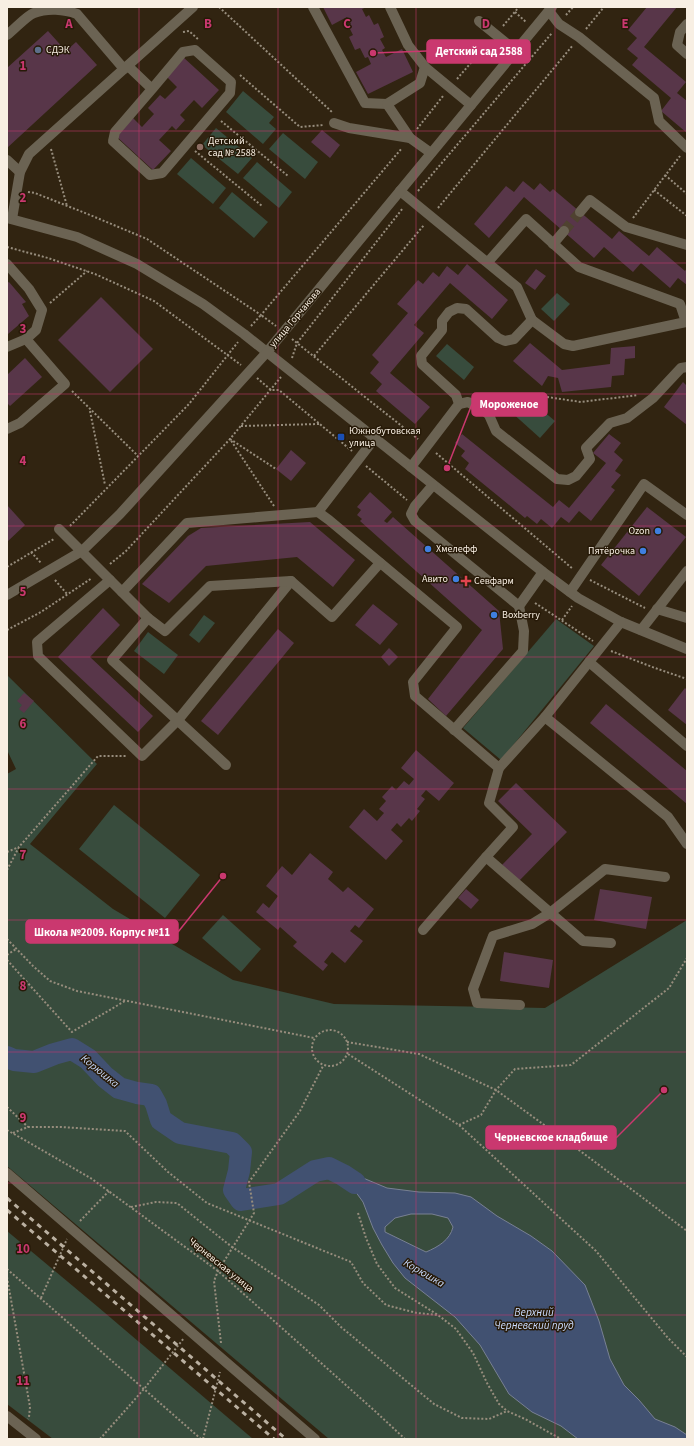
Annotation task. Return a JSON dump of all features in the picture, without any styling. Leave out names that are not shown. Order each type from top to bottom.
[{"type":"street","points":[[193,7],[29,154],[20,172],[10,219],[77,237],[137,264],[203,304],[288,368],[432,485],[578,598],[621,622],[687,649]]},
{"type":"street","points":[[313,7],[365,103],[387,104],[420,83],[425,67]]},
{"type":"street","points":[[390,7],[408,45],[425,67],[471,105]]},
{"type":"street","points":[[550,9],[559,24],[579,37],[654,98],[658,121],[687,148]]},
{"type":"street","name":"улица Горчакова","points":[[7,595],[82,551],[120,514],[267,352],[550,9]]},
{"type":"street","points":[[7,35],[33,13],[50,10],[76,10],[77,14],[126,67],[152,89]]},
{"type":"street","points":[[479,21],[516,51]]},
{"type":"street","points":[[687,24],[680,32],[677,45],[687,54]]},
{"type":"street","points":[[195,50],[231,82],[230,93],[212,114],[162,172],[150,175],[113,141],[115,132],[183,52],[195,50]]},
{"type":"street","points":[[387,104],[410,138],[431,154]]},
{"type":"street","points":[[334,124],[349,128],[410,138]]},
{"type":"street","points":[[7,160],[20,172]]},
{"type":"street","points":[[400,191],[517,287],[532,320],[564,344],[573,346],[686,325],[680,304],[579,267],[526,219],[488,262]]},
{"type":"street","points":[[580,212],[590,200],[626,227],[687,245]]},
{"type":"street","points":[[553,244],[564,231]]},
{"type":"street","points":[[7,264],[29,289],[42,310],[36,330],[26,339],[7,347]]},
{"type":"street","points":[[459,404],[456,395],[422,364],[421,356],[442,330],[442,321],[449,312],[457,308],[466,309],[498,338],[505,341],[514,339],[532,320]]},
{"type":"street","points":[[7,428],[20,423],[65,384],[26,339]]},
{"type":"street","points":[[411,467],[459,404],[468,402],[489,415],[496,431],[557,479],[568,480],[576,476],[590,459],[586,448],[610,422],[627,418],[653,398],[681,368],[687,367]]},
{"type":"street","points":[[318,512],[375,438]]},
{"type":"street","points":[[570,592],[644,484],[687,515]]},
{"type":"street","points":[[432,485],[415,506],[411,514],[415,521],[519,606],[524,631],[523,651],[454,730]]},
{"type":"street","points":[[122,592],[186,523],[318,512],[457,627],[413,682],[416,696],[499,768]]},
{"type":"street","points":[[62,531],[148,618],[165,631],[210,586],[291,581],[332,617],[380,563]]},
{"type":"street","points":[[640,630],[687,571]]},
{"type":"street","points":[[519,606],[543,572]]},
{"type":"street","points":[[110,580],[37,642],[38,656],[142,756],[178,720],[291,581]]},
{"type":"street","points":[[656,611],[687,618]]},
{"type":"street","points":[[148,618],[112,660],[226,765]]},
{"type":"street","points":[[423,930],[513,827],[490,803],[499,768],[544,717],[621,622]]},
{"type":"street","points":[[589,662],[687,746]]},
{"type":"street","points":[[544,717],[668,817],[687,844]]},
{"type":"street","points":[[486,857],[583,941],[611,943]]},
{"type":"street","points":[[520,1006],[477,1003],[473,989],[493,936],[532,924],[550,913],[605,869],[665,877]]},
{"type":"street","points":[[7,1173],[315,1439]]},
{"type":"street","points":[[7,1417],[36,1439]]},
{"type":"path","points":[[219,7],[336,116],[334,124],[300,127],[236,72]]},
{"type":"path","points":[[261,315],[519,7]]},
{"type":"path","points":[[7,630],[41,612],[102,571],[126,551],[230,439],[288,368],[298,343],[411,199],[573,7]]},
{"type":"path","points":[[314,356],[432,216],[604,7]]},
{"type":"path","points":[[180,32],[189,31],[201,41]]},
{"type":"path","points":[[212,114],[288,176]]},
{"type":"path","points":[[186,144],[262,206]]},
{"type":"path","points":[[50,146],[66,206]]},
{"type":"path","points":[[626,227],[687,148]]},
{"type":"path","points":[[665,176],[687,194]]},
{"type":"path","points":[[17,190],[35,193],[147,239],[261,315],[298,343],[427,446],[581,576],[656,611]]},
{"type":"path","points":[[654,190],[687,216]]},
{"type":"path","points":[[42,310],[87,271]]},
{"type":"path","points":[[7,567],[62,531],[189,404],[227,356]]},
{"type":"path","points":[[65,384],[138,456]]},
{"type":"path","points":[[483,410],[547,397],[581,402],[659,392]]},
{"type":"path","points":[[90,410],[104,485]]},
{"type":"path","points":[[240,426],[320,424]]},
{"type":"path","points":[[230,439],[276,468]]},
{"type":"path","points":[[230,439],[280,515]]},
{"type":"path","points":[[7,870],[19,847],[98,756],[142,756]]},
{"type":"path","points":[[7,852],[19,847]]},
{"type":"path","points":[[7,939],[50,981],[77,991],[314,1038]]},
{"type":"path","points":[[7,955],[16,948]]},
{"type":"path","points":[[459,1125],[481,1115],[496,1090],[515,1069],[571,1065],[669,988],[687,958]]},
{"type":"path","points":[[7,960],[72,1032],[126,1001]]},
{"type":"path","points":[[329,1030],[340,1033],[347,1042],[348,1054],[341,1064],[335,1066],[323,1066],[315,1060],[312,1045],[314,1038],[318,1034],[329,1030]]},
{"type":"path","points":[[347,1042],[419,1054],[496,1090],[687,1231]]},
{"type":"path","points":[[348,1054],[459,1125],[596,1251],[668,1338],[687,1357]]},
{"type":"path","points":[[218,1271],[254,1213],[249,1182],[300,1111],[323,1066]]},
{"type":"path","points":[[7,1107],[28,1127]]},
{"type":"path","points":[[13,1133],[28,1127],[60,1127],[125,1131],[168,1172],[207,1203],[350,1262],[363,1283],[386,1305],[418,1313],[438,1315]]},
{"type":"path","name":"Черневская улица","points":[[7,1130],[92,1178],[218,1271],[405,1439]]},
{"type":"path","points":[[131,1207],[156,1202],[177,1203],[232,1247],[319,1305],[341,1327],[434,1404],[462,1418],[489,1419],[507,1410]]},
{"type":"path","points":[[358,1213],[366,1238],[377,1264],[395,1288],[438,1315],[456,1329],[473,1353],[486,1383],[499,1404],[507,1410],[561,1439]]},
{"type":"path","points":[[7,1269],[201,1439]]},
{"type":"path","points":[[7,1277],[30,1407],[29,1417],[21,1428]]},
{"type":"path","points":[[100,1439],[144,1389],[189,1331]]},
{"type":"green space","points":[[243,91],[274,117],[269,123],[276,129],[263,144],[226,112]]},
{"type":"green space","points":[[216,128],[252,158],[238,174],[202,145]]},
{"type":"green space","points":[[283,133],[318,162],[305,179],[269,149]]},
{"type":"green space","points":[[191,158],[226,188],[213,204],[177,174]]},
{"type":"green space","points":[[257,162],[292,192],[279,208],[243,178]]},
{"type":"green space","points":[[232,192],[268,222],[254,238],[219,208]]},
{"type":"green space","points":[[557,293],[570,304],[554,321],[541,309]]},
{"type":"green space","points":[[447,344],[474,367],[464,380],[436,356]]},
{"type":"green space","points":[[524,395],[555,421],[540,438],[510,411]]},
{"type":"green space","points":[[204,615],[215,623],[199,643],[189,635]]},
{"type":"green space","points":[[556,619],[594,646],[501,760],[463,728]]},
{"type":"green space","points":[[148,632],[178,655],[164,674],[134,651]]},
{"type":"green space","points":[[7,675],[97,764],[30,844],[113,909],[233,980],[334,1004],[545,1008],[687,920],[687,1439],[329,1439],[7,1166],[7,774],[16,769],[7,750]]},
{"type":"green space","points":[[114,805],[200,875],[165,918],[79,849]]},
{"type":"green space","points":[[223,915],[261,949],[241,972],[202,938]]},
{"type":"green space","points":[[7,1231],[253,1439],[53,1439],[7,1404]]},
{"type":"water","name":"Верхний Черневский пруд","points":[[332,1165],[387,1188],[419,1192],[455,1193],[471,1197],[497,1216],[531,1236],[552,1251],[585,1285],[599,1321],[610,1359],[624,1385],[655,1419],[675,1427],[687,1435],[687,1439],[578,1439],[561,1426],[532,1412],[509,1394],[480,1345],[455,1317],[405,1278],[393,1263],[382,1245],[373,1228],[363,1202],[350,1184],[331,1172],[329,1168]],"holes":[[[411,1214],[432,1214],[448,1218],[453,1227],[449,1236],[443,1242],[426,1252],[385,1232],[385,1227],[395,1218]]]},
{"type":"building","points":[[323,7],[367,7],[362,9],[366,17],[369,15],[374,25],[378,23],[384,37],[380,39],[385,48],[382,50],[386,57],[402,49],[413,72],[368,94],[356,72],[371,64],[368,57],[365,58],[360,48],[355,50],[349,37],[353,35],[348,25],[351,24],[347,17],[332,25]]},
{"type":"building","points":[[647,7],[677,7],[644,47],[686,82],[677,93],[687,101],[687,133],[661,111],[671,98],[632,65],[638,58],[627,49],[637,38],[628,30]]},
{"type":"building","points":[[48,31],[66,51],[76,42],[97,65],[7,148],[7,68]]},
{"type":"building","points":[[183,57],[219,90],[202,108],[194,100],[180,115],[185,120],[176,130],[172,126],[159,140],[171,151],[153,170],[116,136],[133,118],[142,127],[154,114],[148,108],[160,95],[165,99],[177,87],[166,76]]},
{"type":"building","points":[[322,130],[340,145],[330,158],[311,142]]},
{"type":"building","points":[[523,181],[534,190],[540,183],[550,192],[553,189],[612,239],[619,231],[649,256],[657,247],[685,271],[687,268],[687,285],[678,278],[670,288],[641,263],[633,272],[604,247],[594,258],[524,197],[489,238],[474,224],[506,186],[514,192]]},
{"type":"building","points":[[467,264],[508,300],[492,319],[450,283],[414,325],[424,333],[390,373],[430,407],[415,424],[376,391],[382,384],[370,373],[379,362],[372,355],[408,313],[397,304],[418,280],[423,284],[433,272],[439,277],[447,266],[458,275]]},
{"type":"building","points":[[536,269],[546,276],[535,290],[525,283]]},
{"type":"building","points":[[9,282],[26,302],[22,304],[29,316],[8,334],[7,283]]},
{"type":"building","points":[[101,297],[153,349],[110,392],[58,340]]},
{"type":"building","points":[[530,343],[562,370],[610,364],[611,348],[635,346],[635,358],[625,359],[624,375],[612,376],[611,387],[562,392],[558,378],[548,376],[542,386],[513,361]]},
{"type":"building","points":[[25,358],[42,377],[10,406],[7,403],[7,375]]},
{"type":"building","points":[[683,382],[687,386],[687,425],[664,407]]},
{"type":"building","points":[[462,434],[553,507],[559,500],[569,508],[606,463],[593,453],[609,434],[621,443],[614,452],[623,460],[615,471],[621,475],[611,487],[615,490],[591,521],[579,511],[569,523],[561,517],[552,528],[541,519],[537,524],[527,516],[525,518],[465,469],[469,463],[461,456],[465,451],[455,443]]},
{"type":"building","points":[[291,450],[306,463],[291,481],[276,469]]},
{"type":"building","points":[[370,492],[392,512],[384,521],[387,523],[393,517],[499,611],[503,649],[446,716],[428,699],[482,630],[360,521],[362,519],[357,515],[361,510],[357,507]]},
{"type":"building","points":[[7,505],[25,525],[7,542]]},
{"type":"building","name":"Пятёрочка","points":[[647,507],[686,537],[639,596],[601,565]]},
{"type":"building","points":[[310,522],[355,560],[333,587],[297,557],[206,566],[169,603],[142,584],[188,536],[201,528]]},
{"type":"building","points":[[373,604],[398,624],[380,645],[355,625]]},
{"type":"building","points":[[103,608],[120,625],[90,657],[153,716],[138,732],[58,657]]},
{"type":"building","points":[[278,629],[294,643],[218,735],[201,721]]},
{"type":"building","points":[[389,648],[398,657],[389,666],[381,657]]},
{"type":"building","points":[[685,688],[687,690],[687,725],[668,710]]},
{"type":"building","points":[[24,693],[34,701],[24,713],[19,709],[22,705],[17,701]]},
{"type":"building","points":[[606,704],[687,771],[687,804],[590,723]]},
{"type":"building","points":[[416,750],[454,783],[439,801],[426,790],[421,796],[425,799],[417,809],[420,811],[412,821],[409,818],[401,827],[397,823],[391,830],[403,841],[386,860],[349,827],[364,809],[377,821],[384,813],[379,809],[386,801],[382,797],[392,786],[396,790],[404,781],[409,785],[414,779],[401,768]]},
{"type":"building","points":[[516,783],[567,832],[518,882],[501,866],[532,834],[498,801]]},
{"type":"building","points":[[310,853],[333,872],[328,879],[343,892],[348,887],[374,909],[359,928],[355,925],[350,931],[363,941],[345,963],[332,952],[324,962],[328,965],[323,971],[293,946],[297,942],[280,927],[278,930],[256,912],[263,903],[269,908],[278,896],[266,886],[282,866],[292,875]]},
{"type":"building","points":[[466,889],[479,900],[471,909],[458,898]]},
{"type":"building","points":[[600,889],[652,897],[646,929],[594,920]]},
{"type":"building","points":[[504,952],[553,960],[549,988],[500,981]]},
{"type":"waterway","name":"Корюшка","points":[[7,1057],[14,1060],[34,1062],[72,1049],[88,1059],[105,1077],[119,1088],[151,1095],[156,1104],[161,1120],[180,1133],[232,1143],[241,1152],[239,1171],[234,1190],[241,1200],[279,1194],[315,1171],[329,1168],[355,1183]]},
{"type":"tunnel","points":[[564,231],[580,212]]},
{"type":"railway","points":[[7,1198],[286,1439]]},
{"type":"railway","points":[[7,1210],[274,1439]]},
{"type":"place","name":"СДЭК","points":[[38,50]]},
{"type":"place","name":"Детский сад 2588","points":[[373,53]]},
{"type":"place","name":"Детский сад № 2588","points":[[200,147]]},
{"type":"place","name":"Южнобутовская улица","points":[[341,437]]},
{"type":"place","name":"Мороженое","points":[[447,468]]},
{"type":"place","name":"Ozon","points":[[658,531]]},
{"type":"place","name":"Хмелефф","points":[[428,549]]},
{"type":"place","name":"Пятёрочка","points":[[643,551]]},
{"type":"place","name":"Авито","points":[[456,579]]},
{"type":"place","name":"Севфарм","points":[[466,581]]},
{"type":"place","name":"Boxberry","points":[[494,615]]},
{"type":"place","name":"Школа №2009. Корпус №11","points":[[223,876]]},
{"type":"place","name":"Черневское кладбище","points":[[664,1090]]}]
